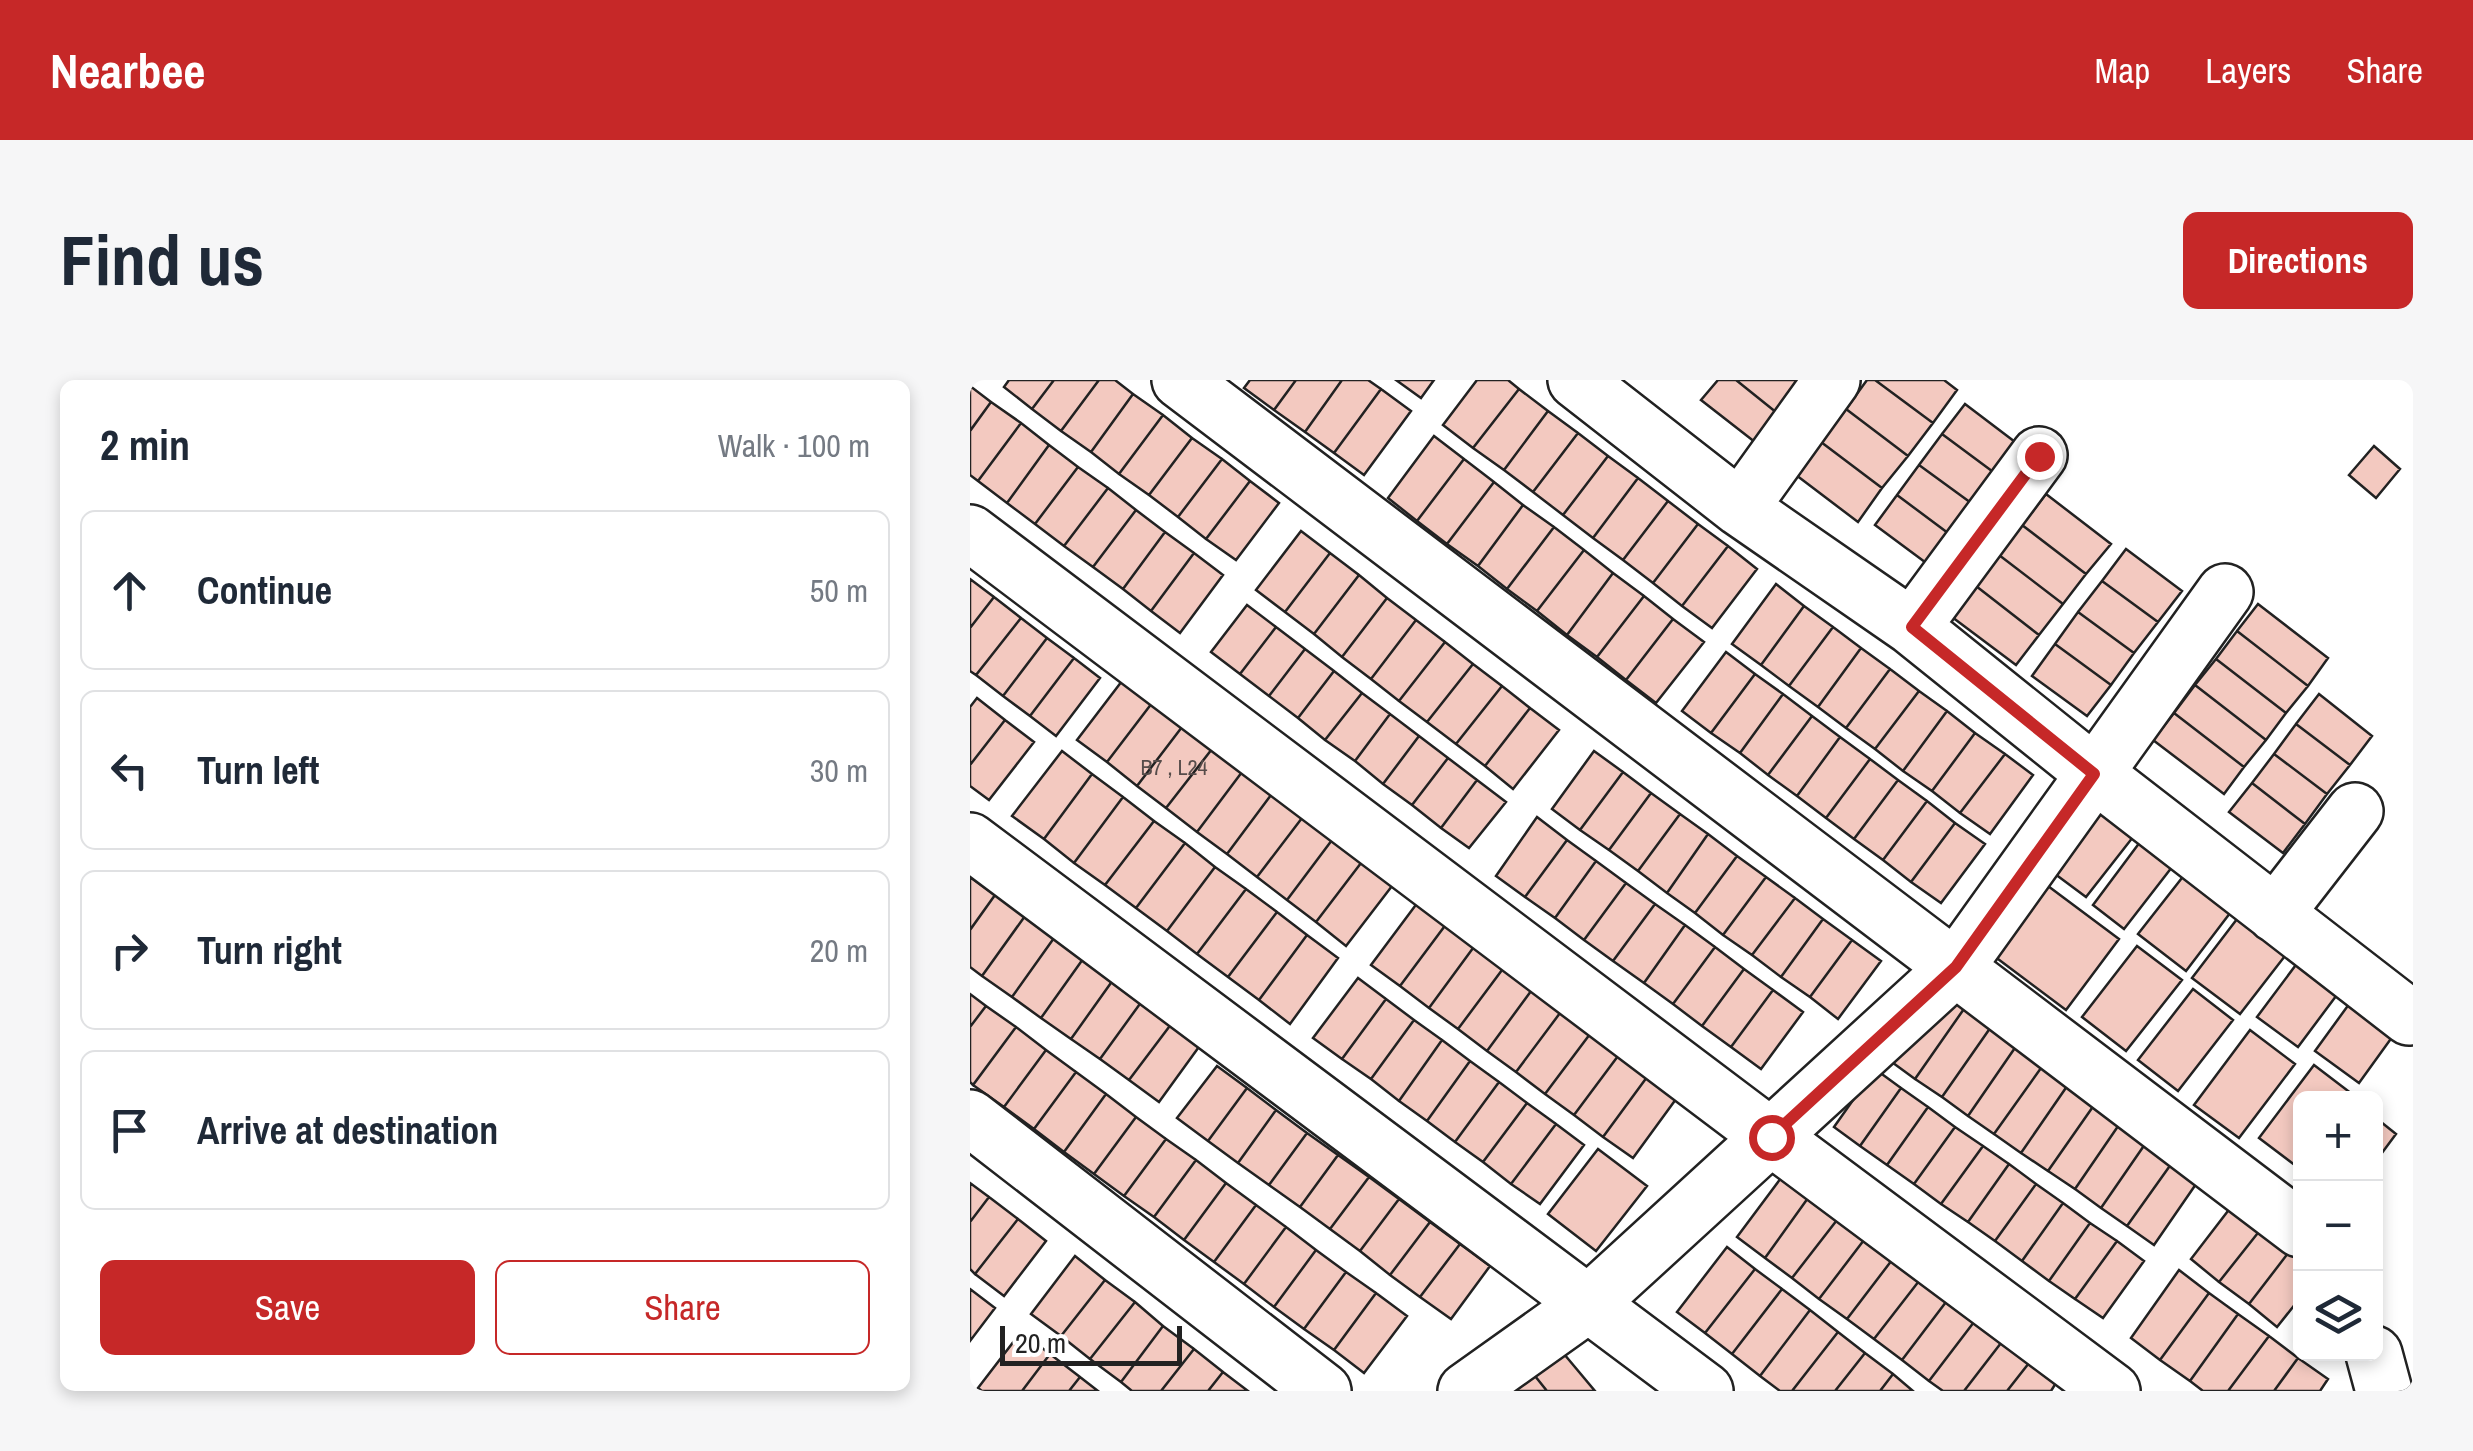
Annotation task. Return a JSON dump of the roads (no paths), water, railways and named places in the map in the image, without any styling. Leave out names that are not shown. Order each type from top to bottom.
[{"type":"street","points":[[1180,380],[2293,1223]]},
{"type":"street","points":[[1740,508],[1832,380]]},
{"type":"street","points":[[1579,381],[1740,508],[1912,627],[2094,774],[2409,1017]]},
{"type":"street","points":[[1912,627],[2039,456]]},
{"type":"street","points":[[970,532],[2112,1391]]},
{"type":"street","points":[[1466,1391],[1588,1304],[1956,967],[2225,592]]},
{"type":"street","points":[[2275,914],[2354,811]]},
{"type":"street","points":[[970,841],[1705,1391]]},
{"type":"street","points":[[970,1118],[1323,1391]]},
{"type":"street","points":[[2376,1361],[2384,1391]]}]
